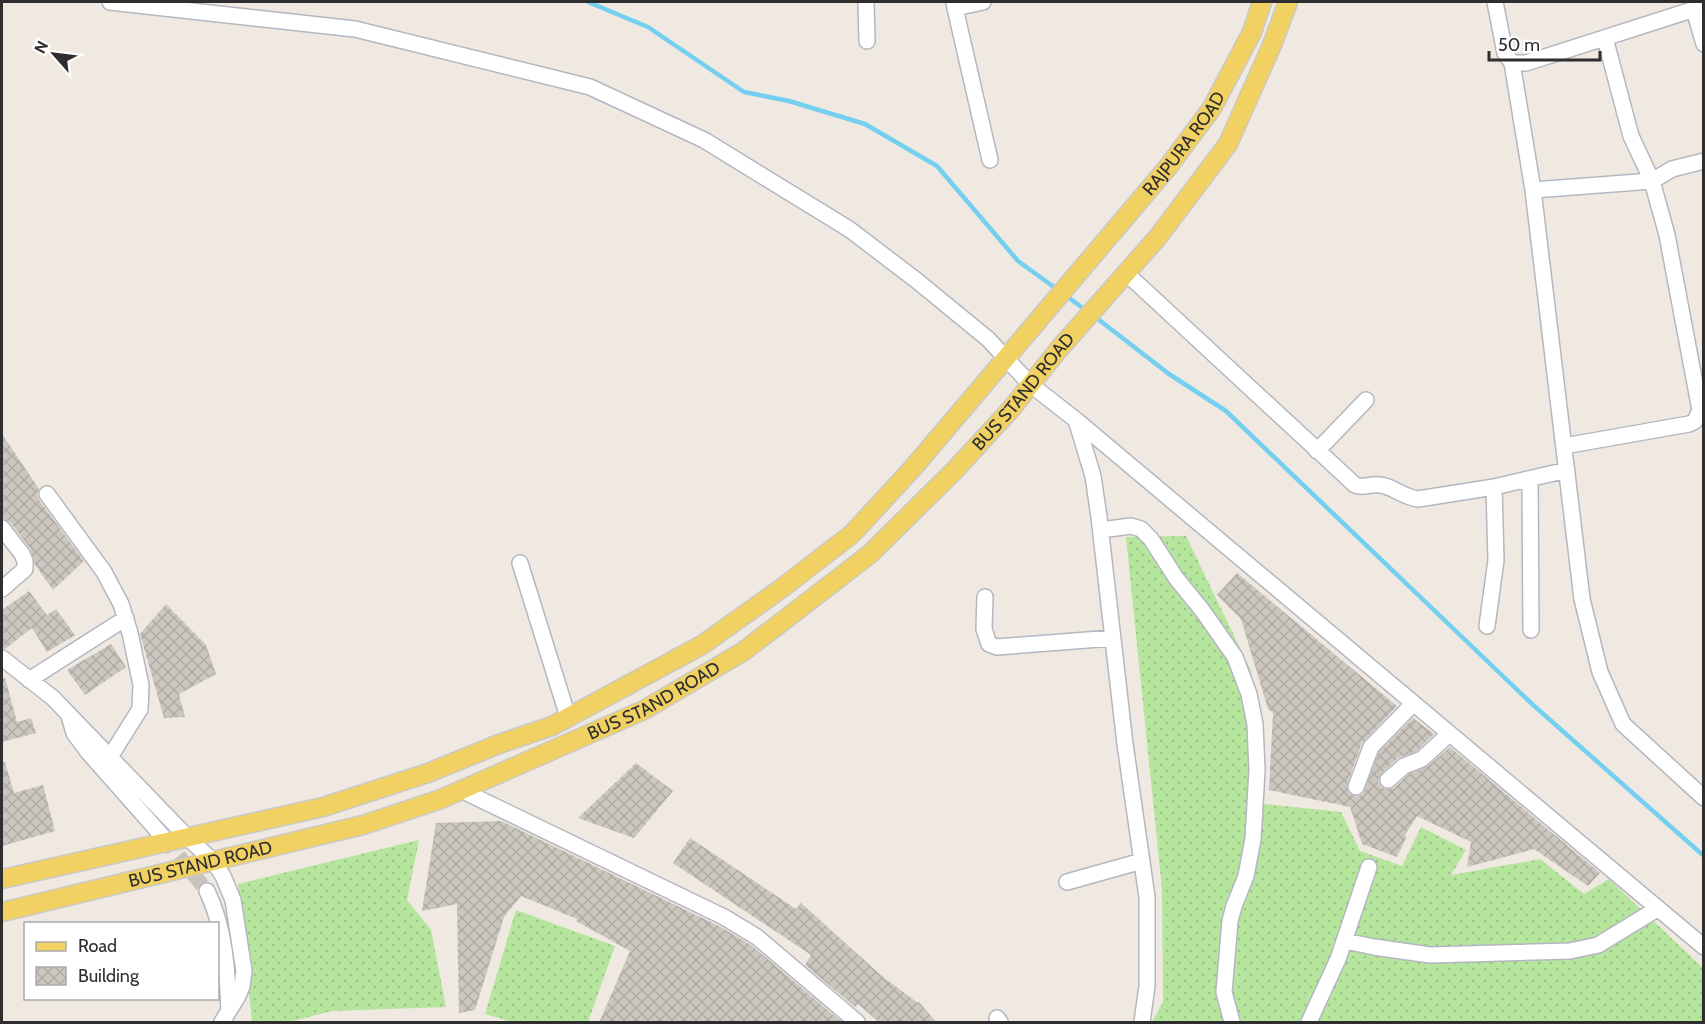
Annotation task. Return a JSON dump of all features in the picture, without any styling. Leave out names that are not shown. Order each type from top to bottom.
[{"type":"main road","name":"RAJPURA ROAD","points":[[1080,270],[1168,167],[1212,108],[1251,32],[1262,2]]},
{"type":"main road","name":"RAJPURA ROAD","points":[[1158,237],[1228,144],[1272,45],[1288,2]]},
{"type":"main road","name":"BUS STAND ROAD","points":[[2,912],[363,825],[441,799],[644,710],[744,651],[870,554],[955,470],[1011,409],[1045,366],[1158,237]]},
{"type":"main road","name":"BUS STAND ROAD","points":[[2,879],[323,807],[428,772],[552,726],[702,645],[852,534],[912,469],[1080,270]]},
{"type":"street","points":[[110,2],[354,29],[590,87],[704,140],[849,229],[970,324],[988,339],[1030,384],[1076,420],[1704,947]]},
{"type":"street","points":[[866,2],[867,41]]},
{"type":"street","points":[[983,2],[955,5],[990,160]]},
{"type":"street","points":[[1496,2],[1505,53],[1512,63],[1533,190],[1582,599],[1600,672],[1623,724],[1704,798]]},
{"type":"street","points":[[1512,63],[1526,63],[1699,8],[1704,44]]},
{"type":"street","points":[[1564,446],[1689,424],[1699,416],[1700,410],[1667,235],[1652,181],[1631,136],[1605,38]]},
{"type":"street","points":[[1533,190],[1652,181],[1672,169],[1704,161]]},
{"type":"street","points":[[1126,273],[1317,451],[1361,488],[1382,485],[1409,498],[1418,499],[1494,487],[1567,470]]},
{"type":"street","points":[[1317,451],[1366,400]]},
{"type":"street","points":[[1076,420],[1092,476],[1101,530],[1125,744],[1147,897],[1147,986],[1142,1023]]},
{"type":"street","points":[[1530,479],[1531,630]]},
{"type":"street","points":[[1487,626],[1496,560],[1494,487]]},
{"type":"street","points":[[47,494],[104,572],[126,618],[139,675],[140,709],[110,757]]},
{"type":"street","points":[[1101,530],[1131,526],[1141,529],[1151,539],[1176,578],[1203,610],[1235,657],[1249,694],[1256,724],[1257,770],[1253,839],[1246,876],[1230,921],[1224,992],[1232,1023]]},
{"type":"street","points":[[2,528],[26,561],[25,569],[2,589]]},
{"type":"street","points":[[520,563],[568,717]]},
{"type":"street","points":[[986,597],[984,629],[989,644],[997,647],[1113,638]]},
{"type":"street","points":[[29,680],[126,618]]},
{"type":"street","points":[[2,658],[53,698],[214,862],[229,887],[233,900],[244,971],[242,986],[226,1016]]},
{"type":"street","points":[[1356,787],[1371,747],[1413,704]]},
{"type":"street","points":[[69,716],[74,733],[87,752],[164,838]]},
{"type":"street","points":[[1388,780],[1404,766],[1422,759],[1449,734]]},
{"type":"street","points":[[461,790],[724,917],[757,937],[857,1023]]},
{"type":"street","points":[[1067,882],[1142,861]]},
{"type":"street","points":[[1309,1023],[1345,940],[1369,867]]},
{"type":"street","points":[[207,891],[218,922]]},
{"type":"street","points":[[1345,940],[1374,947],[1430,955],[1570,951],[1598,945],[1657,909]]},
{"type":"street","points":[[219,927],[224,946],[226,1016]]},
{"type":"green space","points":[[1186,536],[1251,671],[1255,803],[1341,812],[1360,851],[1402,866],[1421,827],[1466,850],[1451,875],[1540,859],[1584,894],[1609,879],[1703,968],[1703,1022],[1152,1022],[1163,1002],[1162,889],[1126,537]]},
{"type":"green space","points":[[419,840],[407,900],[431,930],[446,1007],[332,1011],[289,1022],[252,1022],[238,884]]},
{"type":"green space","points":[[516,910],[615,946],[588,1022],[513,1022],[485,1014]]},
{"type":"building","points":[[2,434],[39,489],[37,494],[39,500],[84,561],[53,590],[35,565],[30,548],[10,522],[2,518]]},
{"type":"building","points":[[1237,573],[1397,706],[1362,743],[1347,784],[1349,794],[1357,797],[1363,794],[1379,752],[1413,718],[1434,734],[1417,751],[1398,758],[1382,773],[1378,781],[1381,787],[1394,788],[1409,774],[1428,766],[1450,747],[1600,873],[1588,886],[1534,849],[1467,867],[1471,842],[1417,816],[1405,835],[1406,838],[1397,857],[1362,844],[1350,807],[1269,790],[1273,713],[1268,709],[1241,619],[1217,595]]},
{"type":"building","points":[[29,591],[47,615],[56,609],[75,635],[47,652],[32,628],[5,649],[2,648],[2,610]]},
{"type":"building","points":[[166,604],[206,645],[216,674],[179,694],[185,717],[164,718],[140,634]]},
{"type":"building","points":[[111,644],[126,667],[85,695],[67,670]]},
{"type":"building","points":[[2,678],[5,678],[17,722],[31,718],[36,733],[2,742]]},
{"type":"building","points":[[2,762],[5,762],[14,793],[43,785],[55,831],[2,846]]},
{"type":"building","points":[[636,763],[673,791],[634,838],[578,818]]},
{"type":"building","points":[[501,821],[719,926],[751,945],[843,1023],[599,1023],[630,951],[576,921],[577,919],[521,896],[504,917],[475,1010],[459,1013],[457,904],[422,911],[436,823]]},
{"type":"building","points":[[690,838],[796,909],[801,903],[883,977],[919,1002],[937,1023],[880,1023],[858,1004],[855,1007],[805,965],[811,955],[673,863]]},
{"type":"waterway","points":[[588,2],[648,27],[744,92],[789,101],[865,124],[937,166],[1018,261],[1058,290]]},
{"type":"waterway","points":[[1065,295],[1087,311]]},
{"type":"waterway","points":[[1094,316],[1169,374],[1226,411],[1532,704],[1704,856]]},
{"type":"tunnel","points":[[164,838],[207,891]]}]
